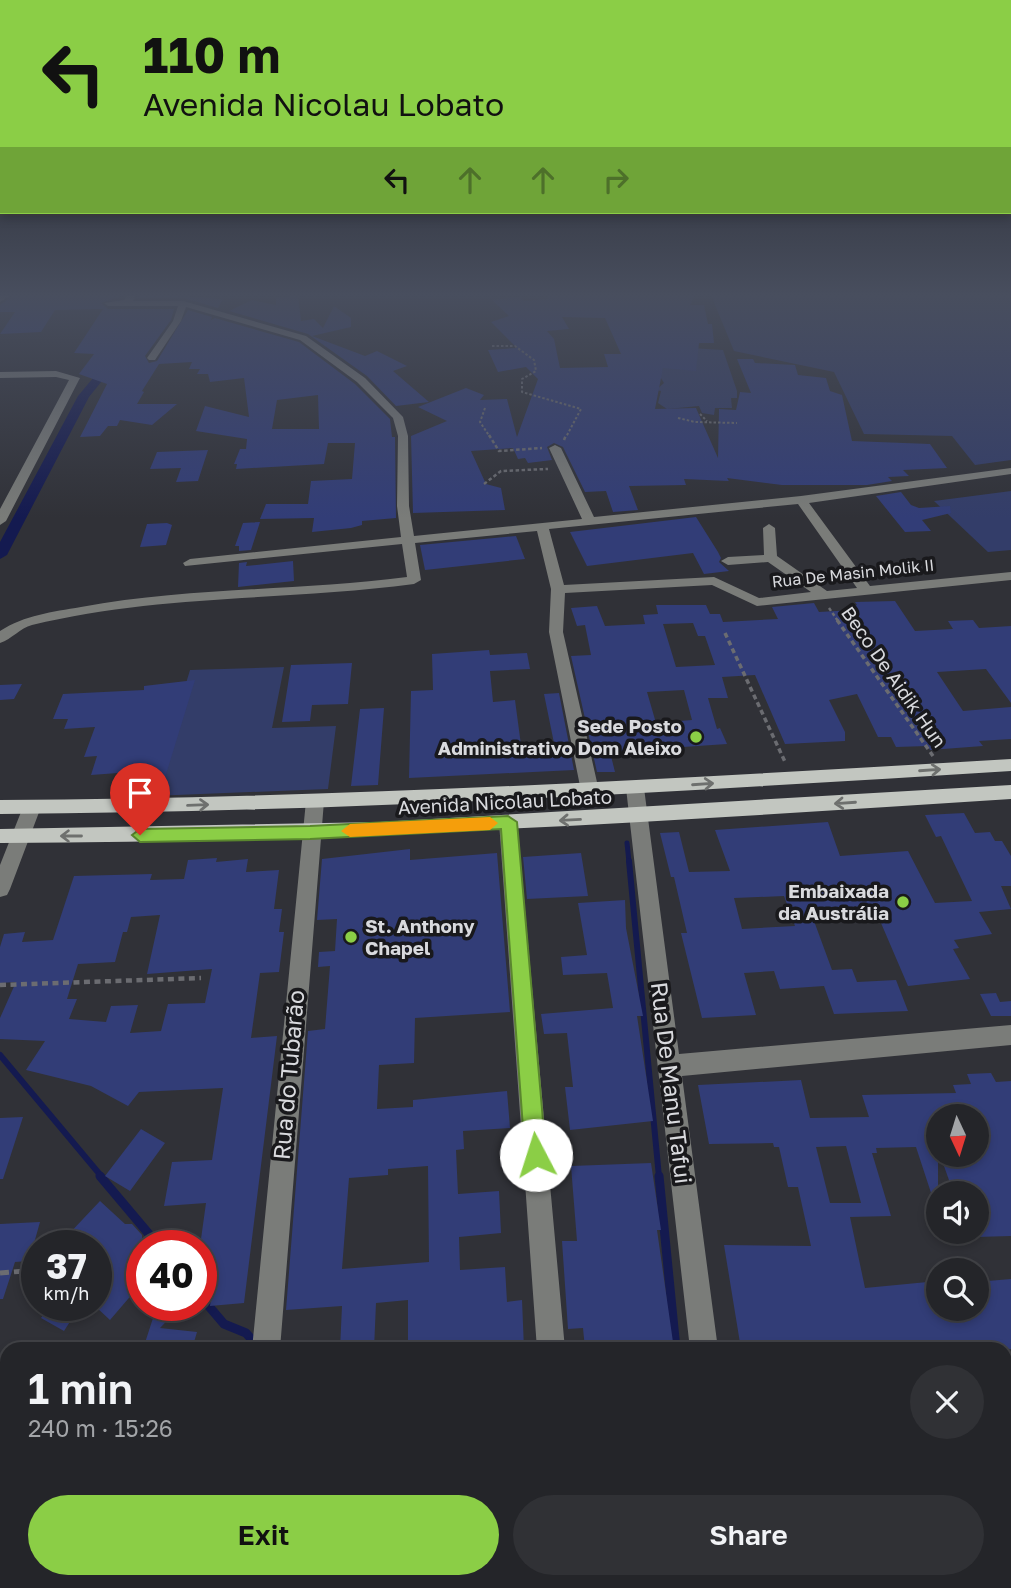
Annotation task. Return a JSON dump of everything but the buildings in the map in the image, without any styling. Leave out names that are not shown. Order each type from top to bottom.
[{"type":"main road","name":"Avenida Nicolau Lobato","points":[[0,807],[315,801],[590,791],[1011,765]]},
{"type":"main road","name":"Avenida Nicolau Lobato","points":[[0,836],[310,832],[638,816],[1011,792]]},
{"type":"street","points":[[0,638],[24,622],[98,608],[175,598],[355,588],[414,580],[402,506],[403,436],[398,417],[361,380],[346,369]]},
{"type":"street","points":[[0,375],[56,374],[75,378],[0,521]]},
{"type":"street","points":[[555,448],[589,521]]},
{"type":"street","points":[[190,563],[800,500],[1011,471]]},
{"type":"street","points":[[800,500],[866,590]]},
{"type":"street","points":[[542,526],[558,589],[556,632],[590,791]]},
{"type":"street","points":[[769,527],[771,558]]},
{"type":"street","points":[[728,561],[771,558],[823,597]]},
{"type":"street","name":"Rua De Masin Molik II","points":[[558,589],[714,581],[757,602],[1011,576]]},
{"type":"street","name":"Rua De Manu Tafui","points":[[635,788],[703,1342]]},
{"type":"street","name":"Rua do Tubarão","points":[[267,1342],[310,832],[315,801]]},
{"type":"street","points":[[0,889],[32,807]]},
{"type":"street","points":[[508,822],[550,1342]]},
{"type":"street","points":[[669,1066],[1011,1035]]},
{"type":"path","points":[[485,408],[480,422],[499,450],[555,448],[564,440],[581,409],[522,392],[522,379],[536,369]]},
{"type":"path","points":[[700,414],[709,422]]},
{"type":"path","points":[[678,418],[737,423]]},
{"type":"path","points":[[484,484],[501,471],[564,470]]},
{"type":"path","name":"Beco De Aidik Hun","points":[[823,597],[942,769]]},
{"type":"path","points":[[725,633],[793,779]]},
{"type":"path","points":[[0,985],[201,978]]},
{"type":"path","points":[[0,1273],[21,1271]]},
{"type":"shaded area","points":[[662,369],[730,369],[737,398],[731,398],[732,408],[715,408],[714,415],[702,413],[699,406],[667,409],[658,403],[661,391],[656,390],[664,383],[659,375]]},
{"type":"shaded area","points":[[820,369],[1011,369],[1011,460],[975,465],[952,436],[864,434],[834,372]]},
{"type":"shaded area","points":[[1011,491],[1011,550],[988,552],[934,501]]},
{"type":"shaded area","points":[[284,667],[272,728],[336,726],[328,789],[152,796],[190,670]]},
{"type":"waterway","points":[[0,555],[84,396],[106,369]]},
{"type":"waterway","points":[[627,843],[629,862]]},
{"type":"waterway","points":[[629,861],[659,1177]]},
{"type":"waterway","points":[[0,1055],[102,1177]]},
{"type":"waterway","points":[[100,1176],[146,1230]]},
{"type":"waterway","points":[[659,1176],[675,1342]]},
{"type":"waterway","points":[[217,1316],[224,1324],[246,1333],[254,1342]]},
{"type":"slow traffic","points":[[350,831],[490,823]]},
{"type":"place","name":"Sede Posto Administrativo Dom Aleixo","points":[[696,737]]},
{"type":"place","name":"Embaixada da Austrália","points":[[903,902]]},
{"type":"place","name":"St. Anthony Chapel","points":[[351,937]]},
{"type":"route","points":[[140,835],[310,832],[508,822],[536,1155]]}]
